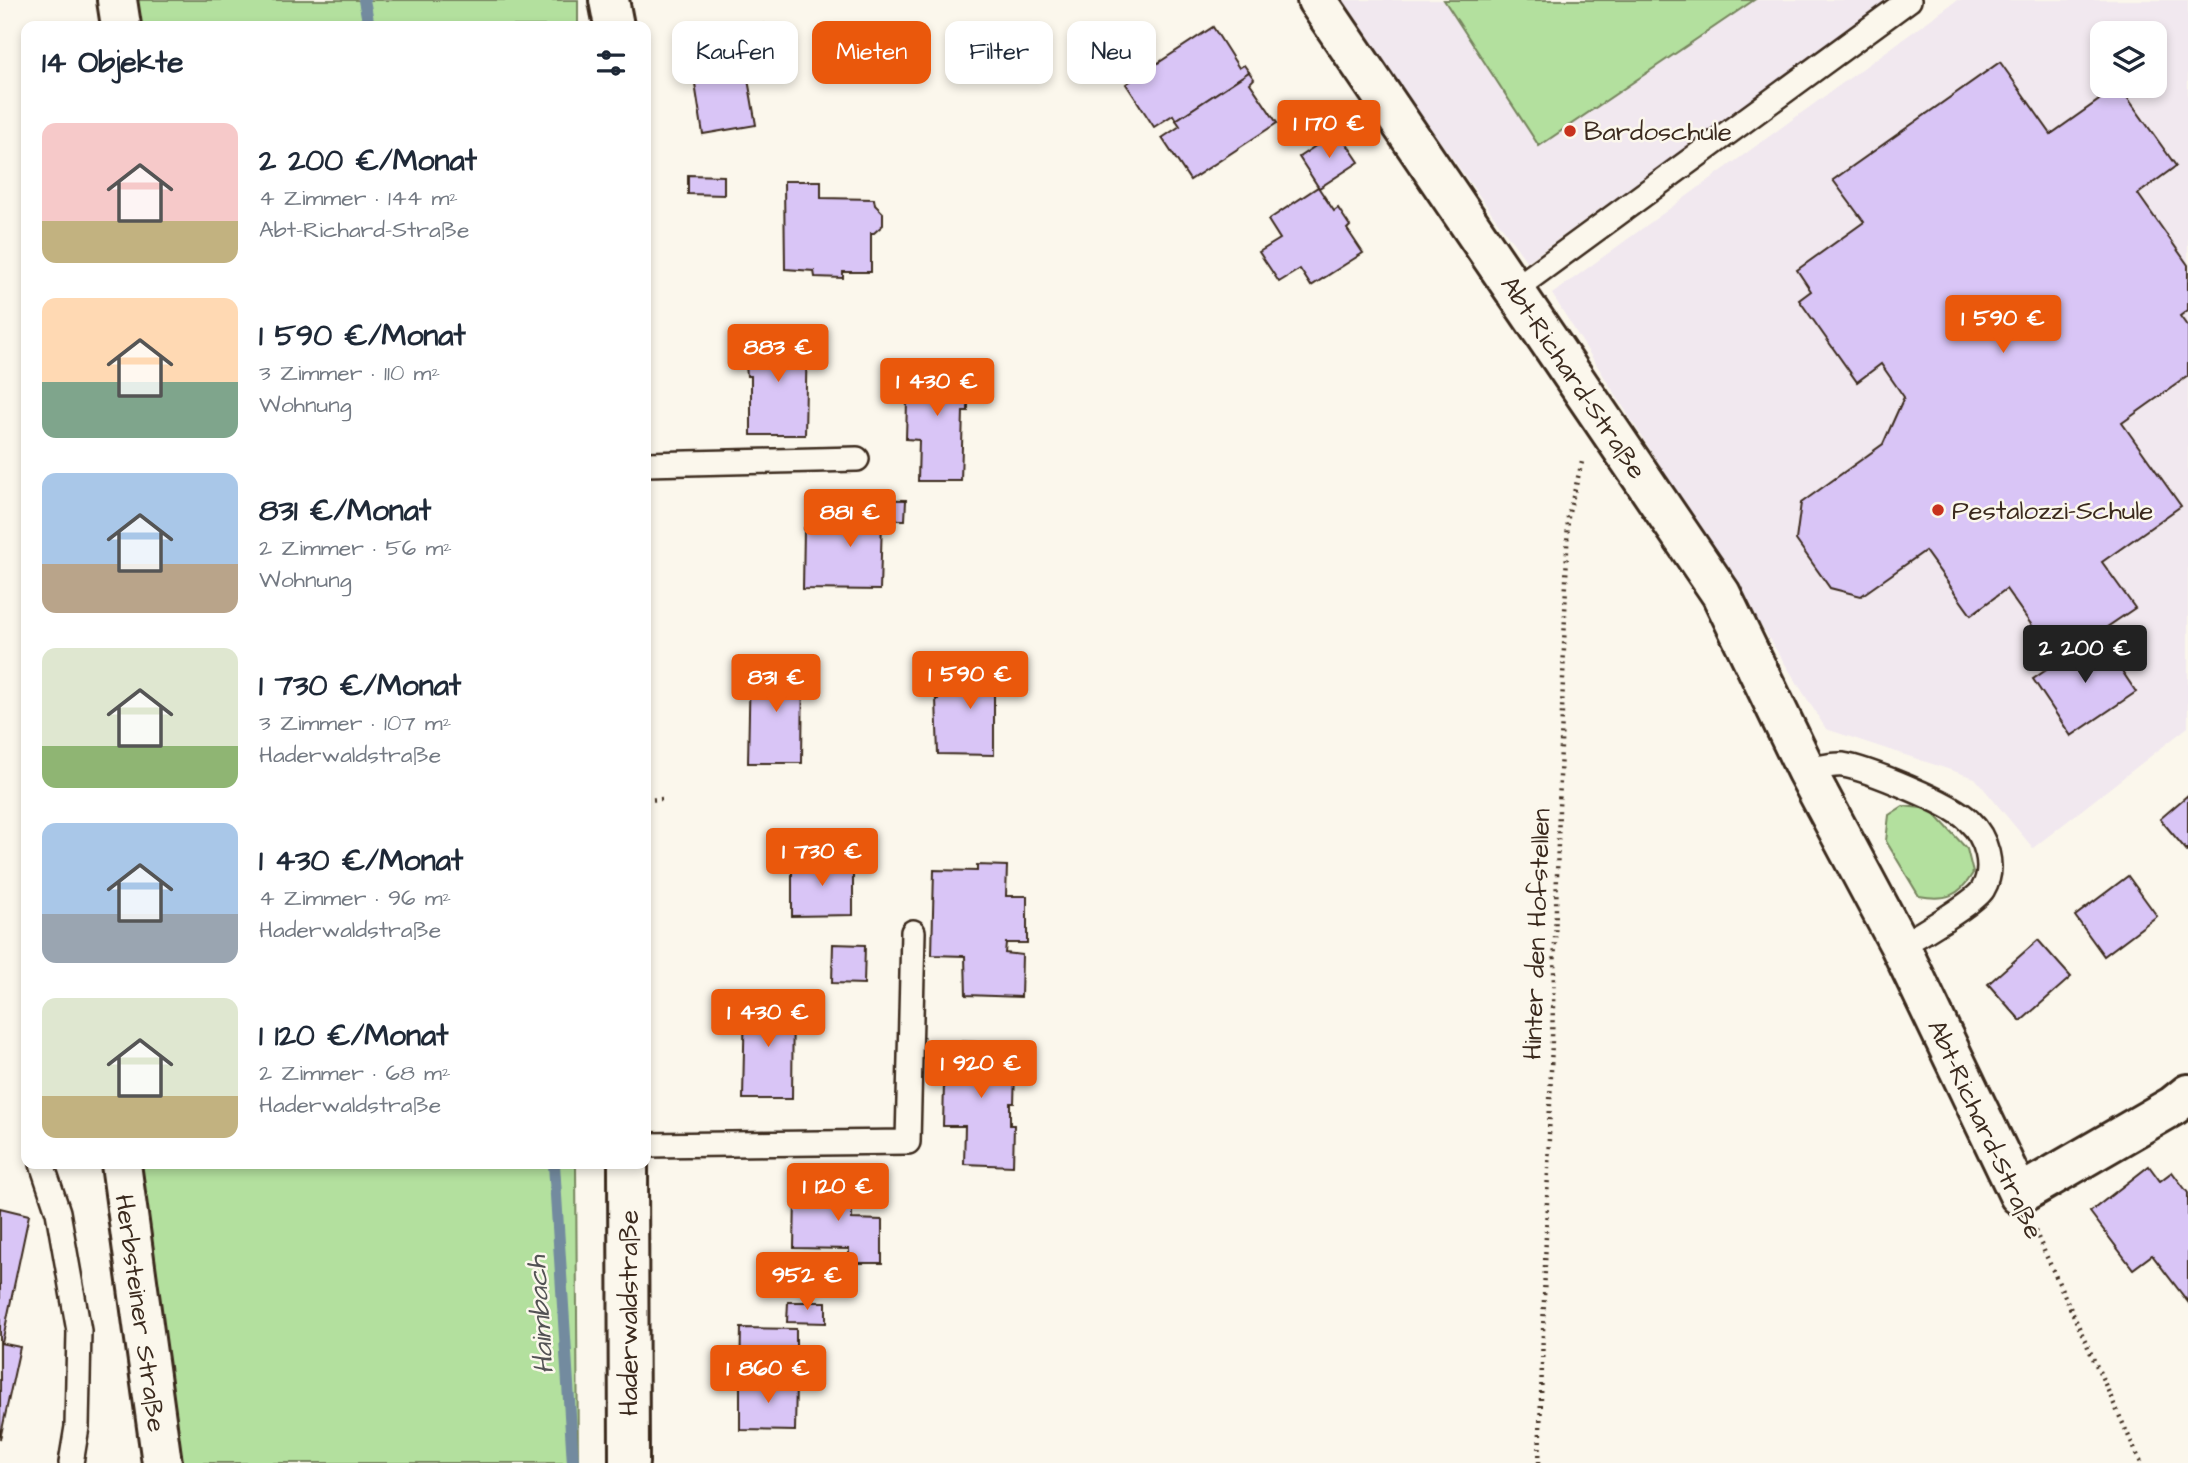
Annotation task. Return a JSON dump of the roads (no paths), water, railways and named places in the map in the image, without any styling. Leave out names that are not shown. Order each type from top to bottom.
[{"type":"street","points":[[117,0],[120,21]]},
{"type":"street","points":[[609,0],[613,21]]},
{"type":"street","name":"Abt-Richard-Straße","points":[[1317,0],[1721,594],[1806,770],[1900,947],[2018,1195],[2183,1108]]},
{"type":"street","name":"Herbsteiner Straße","points":[[122,1169],[162,1463]]},
{"type":"street","name":"Haderwaldstraße","points":[[628,1169],[629,1463]]},
{"type":"lane","points":[[1515,289],[1909,0]]},
{"type":"lane","points":[[651,464],[857,459]]},
{"type":"lane","points":[[1806,770],[1839,765],[1858,768],[1942,804],[1969,820],[1987,848],[1989,868],[1983,890],[1934,927],[1900,947]]},
{"type":"lane","points":[[651,1145],[908,1142],[913,932]]},
{"type":"lane","points":[[44,1169],[58,1212],[79,1331],[77,1427],[71,1463]]},
{"type":"waterway","name":"Haimbach","points":[[364,0],[368,21]]},
{"type":"waterway","name":"Haimbach","points":[[554,1169],[573,1463]]},
{"type":"place","name":"Bardoschule","points":[[1570,131]]},
{"type":"place","name":"Pestalozzi-Schule","points":[[1938,510]]}]
